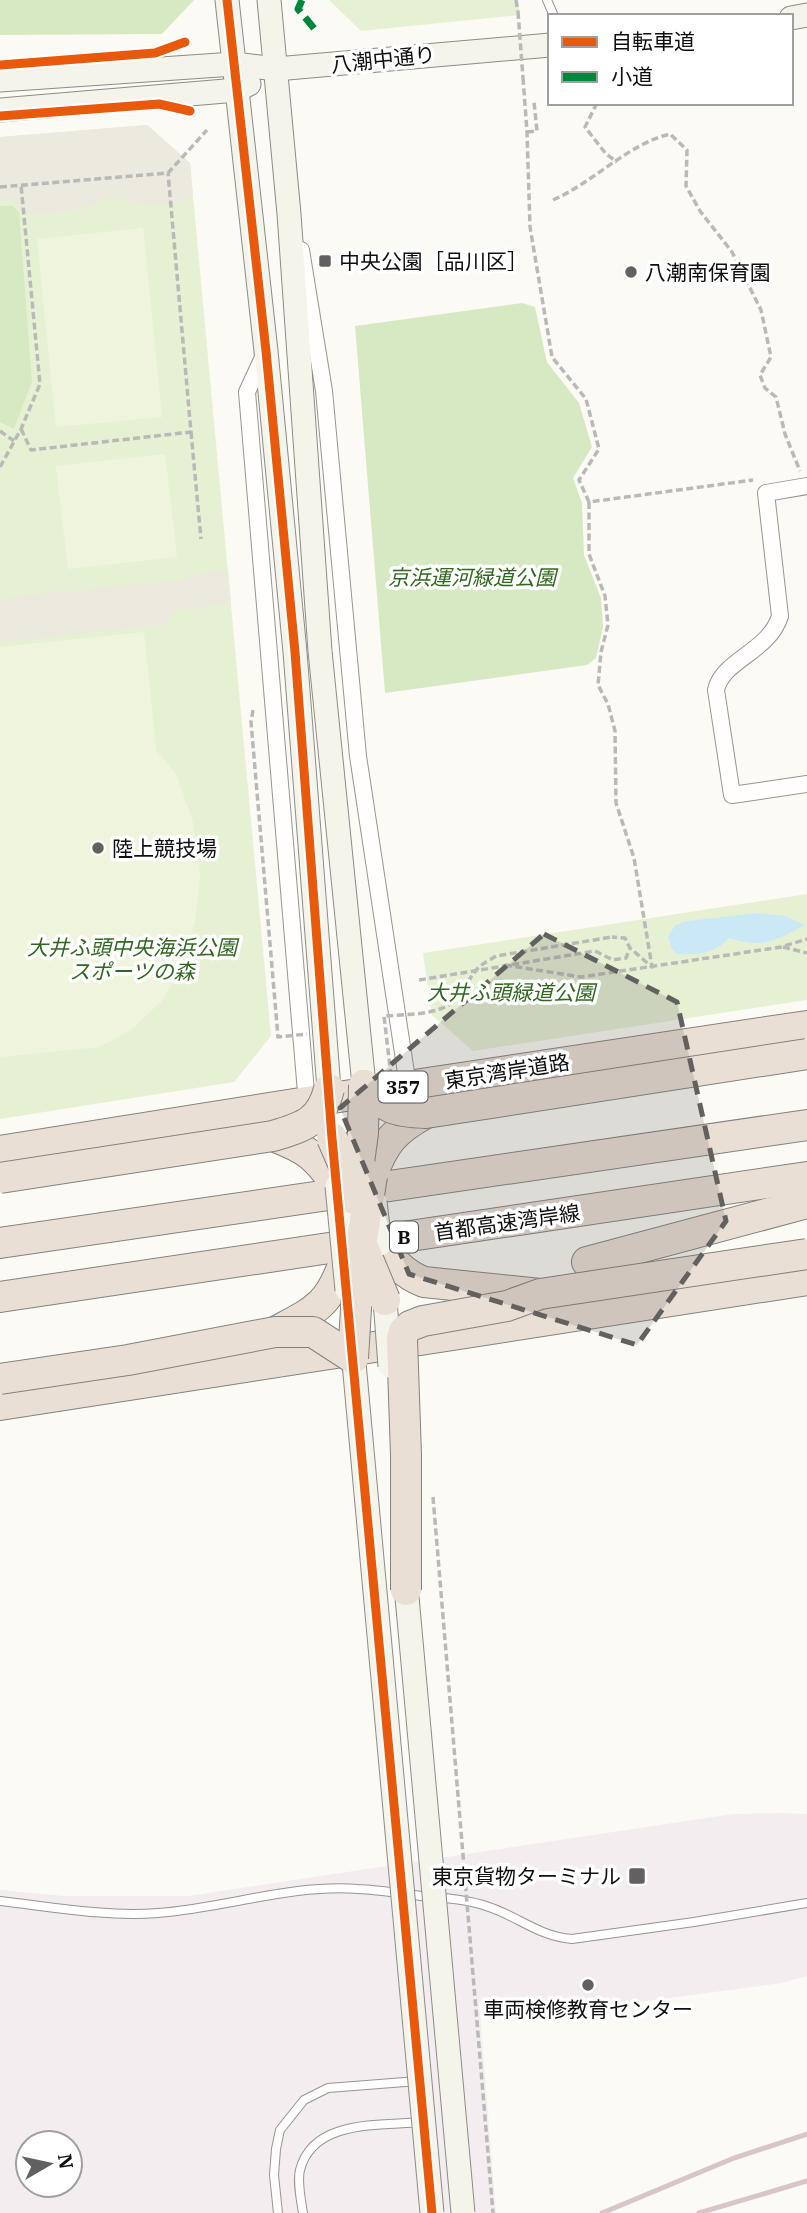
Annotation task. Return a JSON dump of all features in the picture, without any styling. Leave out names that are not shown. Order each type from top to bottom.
[{"type":"highway","name":"東京湾岸道路","points":[[0,1151],[388,1083],[807,1026]]},
{"type":"highway","points":[[388,1083],[376,1099],[389,1109],[426,1113],[807,1054]]},
{"type":"highway","points":[[353,1358],[363,1133],[388,1083]]},
{"type":"highway","points":[[0,1178],[273,1136],[294,1130],[315,1117],[323,1109],[318,1097]]},
{"type":"highway","points":[[275,1332],[326,1300],[336,1286],[379,1155],[404,1125],[426,1113]]},
{"type":"highway","points":[[0,1243],[807,1125]]},
{"type":"highway","points":[[273,1136],[303,1148],[322,1164],[358,1217],[398,1268],[410,1277],[425,1282],[540,1294]]},
{"type":"highway","points":[[332,1138],[385,1300]]},
{"type":"highway","name":"首都高速湾岸線","points":[[0,1297],[807,1177]]},
{"type":"highway","points":[[587,1262],[807,1203]]},
{"type":"highway","points":[[0,1227],[217,1211]]},
{"type":"highway","points":[[406,1590],[404,1331],[423,1321],[507,1306],[540,1294],[807,1254]]},
{"type":"highway","points":[[0,1405],[807,1280]]},
{"type":"highway","points":[[0,1380],[128,1360],[275,1332],[313,1332],[353,1358]]},
{"type":"street","points":[[228,0],[295,652],[318,1097]]},
{"type":"street","points":[[269,0],[289,214],[320,651],[388,1083]]},
{"type":"street","name":"八潮中通り","points":[[276,69],[548,45]]},
{"type":"street","points":[[0,80],[234,64],[276,69]]},
{"type":"street","points":[[0,110],[237,90],[276,69]]},
{"type":"street","points":[[289,214],[300,243],[324,391],[388,1083]]},
{"type":"street","points":[[266,351],[247,392],[318,1097],[332,1138]]},
{"type":"street","points":[[804,479],[766,492],[780,616],[776,629],[764,643],[723,673],[716,690],[732,795],[807,784]]},
{"type":"street","points":[[385,1300],[406,1590],[463,2213]]},
{"type":"street","points":[[353,1358],[432,2213]]},
{"type":"lane","points":[[0,1901],[130,1914],[185,1910],[334,1887],[470,1901],[491,1907],[540,1932],[572,1939],[694,1923],[807,1903]]},
{"type":"lane","points":[[278,2213],[274,2175],[276,2149],[281,2130],[304,2100],[328,2088],[420,2080]]},
{"type":"lane","points":[[303,2213],[299,2172],[308,2151],[320,2139],[338,2130],[424,2122]]},
{"type":"path","points":[[516,0],[527,132],[530,227],[552,357],[586,399],[599,449],[579,480],[589,502],[589,554],[606,596],[608,625],[601,652],[598,685],[608,704],[615,731],[615,803],[634,858],[652,967]]},
{"type":"path","points":[[527,132],[537,131],[534,102]]},
{"type":"path","points":[[596,105],[585,127],[606,155],[617,162]]},
{"type":"path","points":[[0,187],[168,173],[207,130]]},
{"type":"path","points":[[553,200],[576,190],[651,139],[670,134],[687,150],[686,186],[732,252],[761,310],[771,358],[760,375],[765,388],[776,397],[785,434],[804,479]]},
{"type":"path","points":[[168,173],[201,539]]},
{"type":"path","points":[[0,467],[21,429],[40,384],[21,185]]},
{"type":"path","points":[[21,429],[32,450],[191,432]]},
{"type":"path","points":[[0,432],[14,441]]},
{"type":"path","points":[[589,502],[732,484]]},
{"type":"path","points":[[253,710],[251,722],[278,1037],[307,1034]]},
{"type":"path","points":[[388,1083],[384,1016],[421,1013],[451,1004],[460,996],[480,966],[496,956],[612,937],[625,938],[630,948],[652,967]]},
{"type":"path","points":[[505,965],[581,977],[781,947],[807,939]]},
{"type":"path","points":[[781,947],[807,953]]},
{"type":"path","points":[[419,980],[594,951],[613,960],[626,958],[630,948]]},
{"type":"path","points":[[432,1494],[494,2213]]},
{"type":"highlighted area","points":[[544,934],[677,1002],[726,1221],[637,1345],[409,1274],[340,1108]]},
{"type":"shaded area","points":[[147,125],[190,163],[193,196],[171,205],[146,205],[111,198],[79,209],[24,214],[20,205],[12,200],[0,201],[0,137]]},
{"type":"shaded area","points":[[228,570],[231,603],[171,611],[169,621],[161,625],[0,642],[0,598],[188,579],[192,574]]},
{"type":"shaded area","points":[[733,1814],[807,1814],[807,1976],[782,1983],[608,2006],[509,2007],[479,2002],[496,2213],[0,2213],[0,1890],[63,1896],[188,1896]]},
{"type":"green space","points":[[0,0],[194,0],[162,34],[0,35]]},
{"type":"green space","points":[[329,0],[518,0],[520,15],[361,31]]},
{"type":"green space","name":"大井ふ頭中央海浜公園 スポーツの森","points":[[147,125],[190,163],[271,1036],[234,1082],[0,1119],[0,137]]},
{"type":"green space","points":[[0,206],[13,206],[19,213],[32,382],[14,429],[0,422]]},
{"type":"green space","points":[[143,228],[162,417],[56,427],[37,239]]},
{"type":"green space","name":"京浜運河緑道公園","points":[[522,303],[535,307],[547,362],[579,403],[592,447],[573,478],[582,503],[584,555],[601,598],[603,627],[596,658],[587,665],[385,693],[355,326]]},
{"type":"green space","points":[[165,454],[177,557],[68,569],[56,466]]},
{"type":"green space","name":"陸上競技場","points":[[144,632],[156,750],[176,774],[193,822],[200,874],[195,922],[177,976],[161,1002],[131,1030],[99,1047],[0,1057],[0,647]]},
{"type":"green space","name":"大井ふ頭緑道公園","points":[[807,894],[807,1000],[473,1051],[432,1015],[423,953]]},
{"type":"water","points":[[758,913],[785,916],[805,925],[768,942],[751,943],[729,938],[706,952],[677,954],[672,949],[668,937],[675,925]]},
{"type":"railway","points":[[602,2213],[734,2158],[807,2134]]},
{"type":"railway","points":[[699,2213],[807,2181]]},
{"type":"marked path","points":[[302,0],[298,9],[317,32]]},
{"type":"cycle path","points":[[227,0],[266,351],[295,652],[332,1138],[432,2213]]},
{"type":"cycle path","points":[[0,65],[155,53],[185,42]]},
{"type":"cycle path","points":[[0,116],[159,104],[190,111]]},
{"type":"place","name":"中央公園［品川区］","points":[[325,261]]},
{"type":"place","name":"八潮南保育園","points":[[631,272]]},
{"type":"place","name":"陸上競技場","points":[[98,848]]},
{"type":"place","name":"東京貨物ターミナル","points":[[637,1876]]},
{"type":"place","name":"車両検修教育センター","points":[[588,1985]]}]
